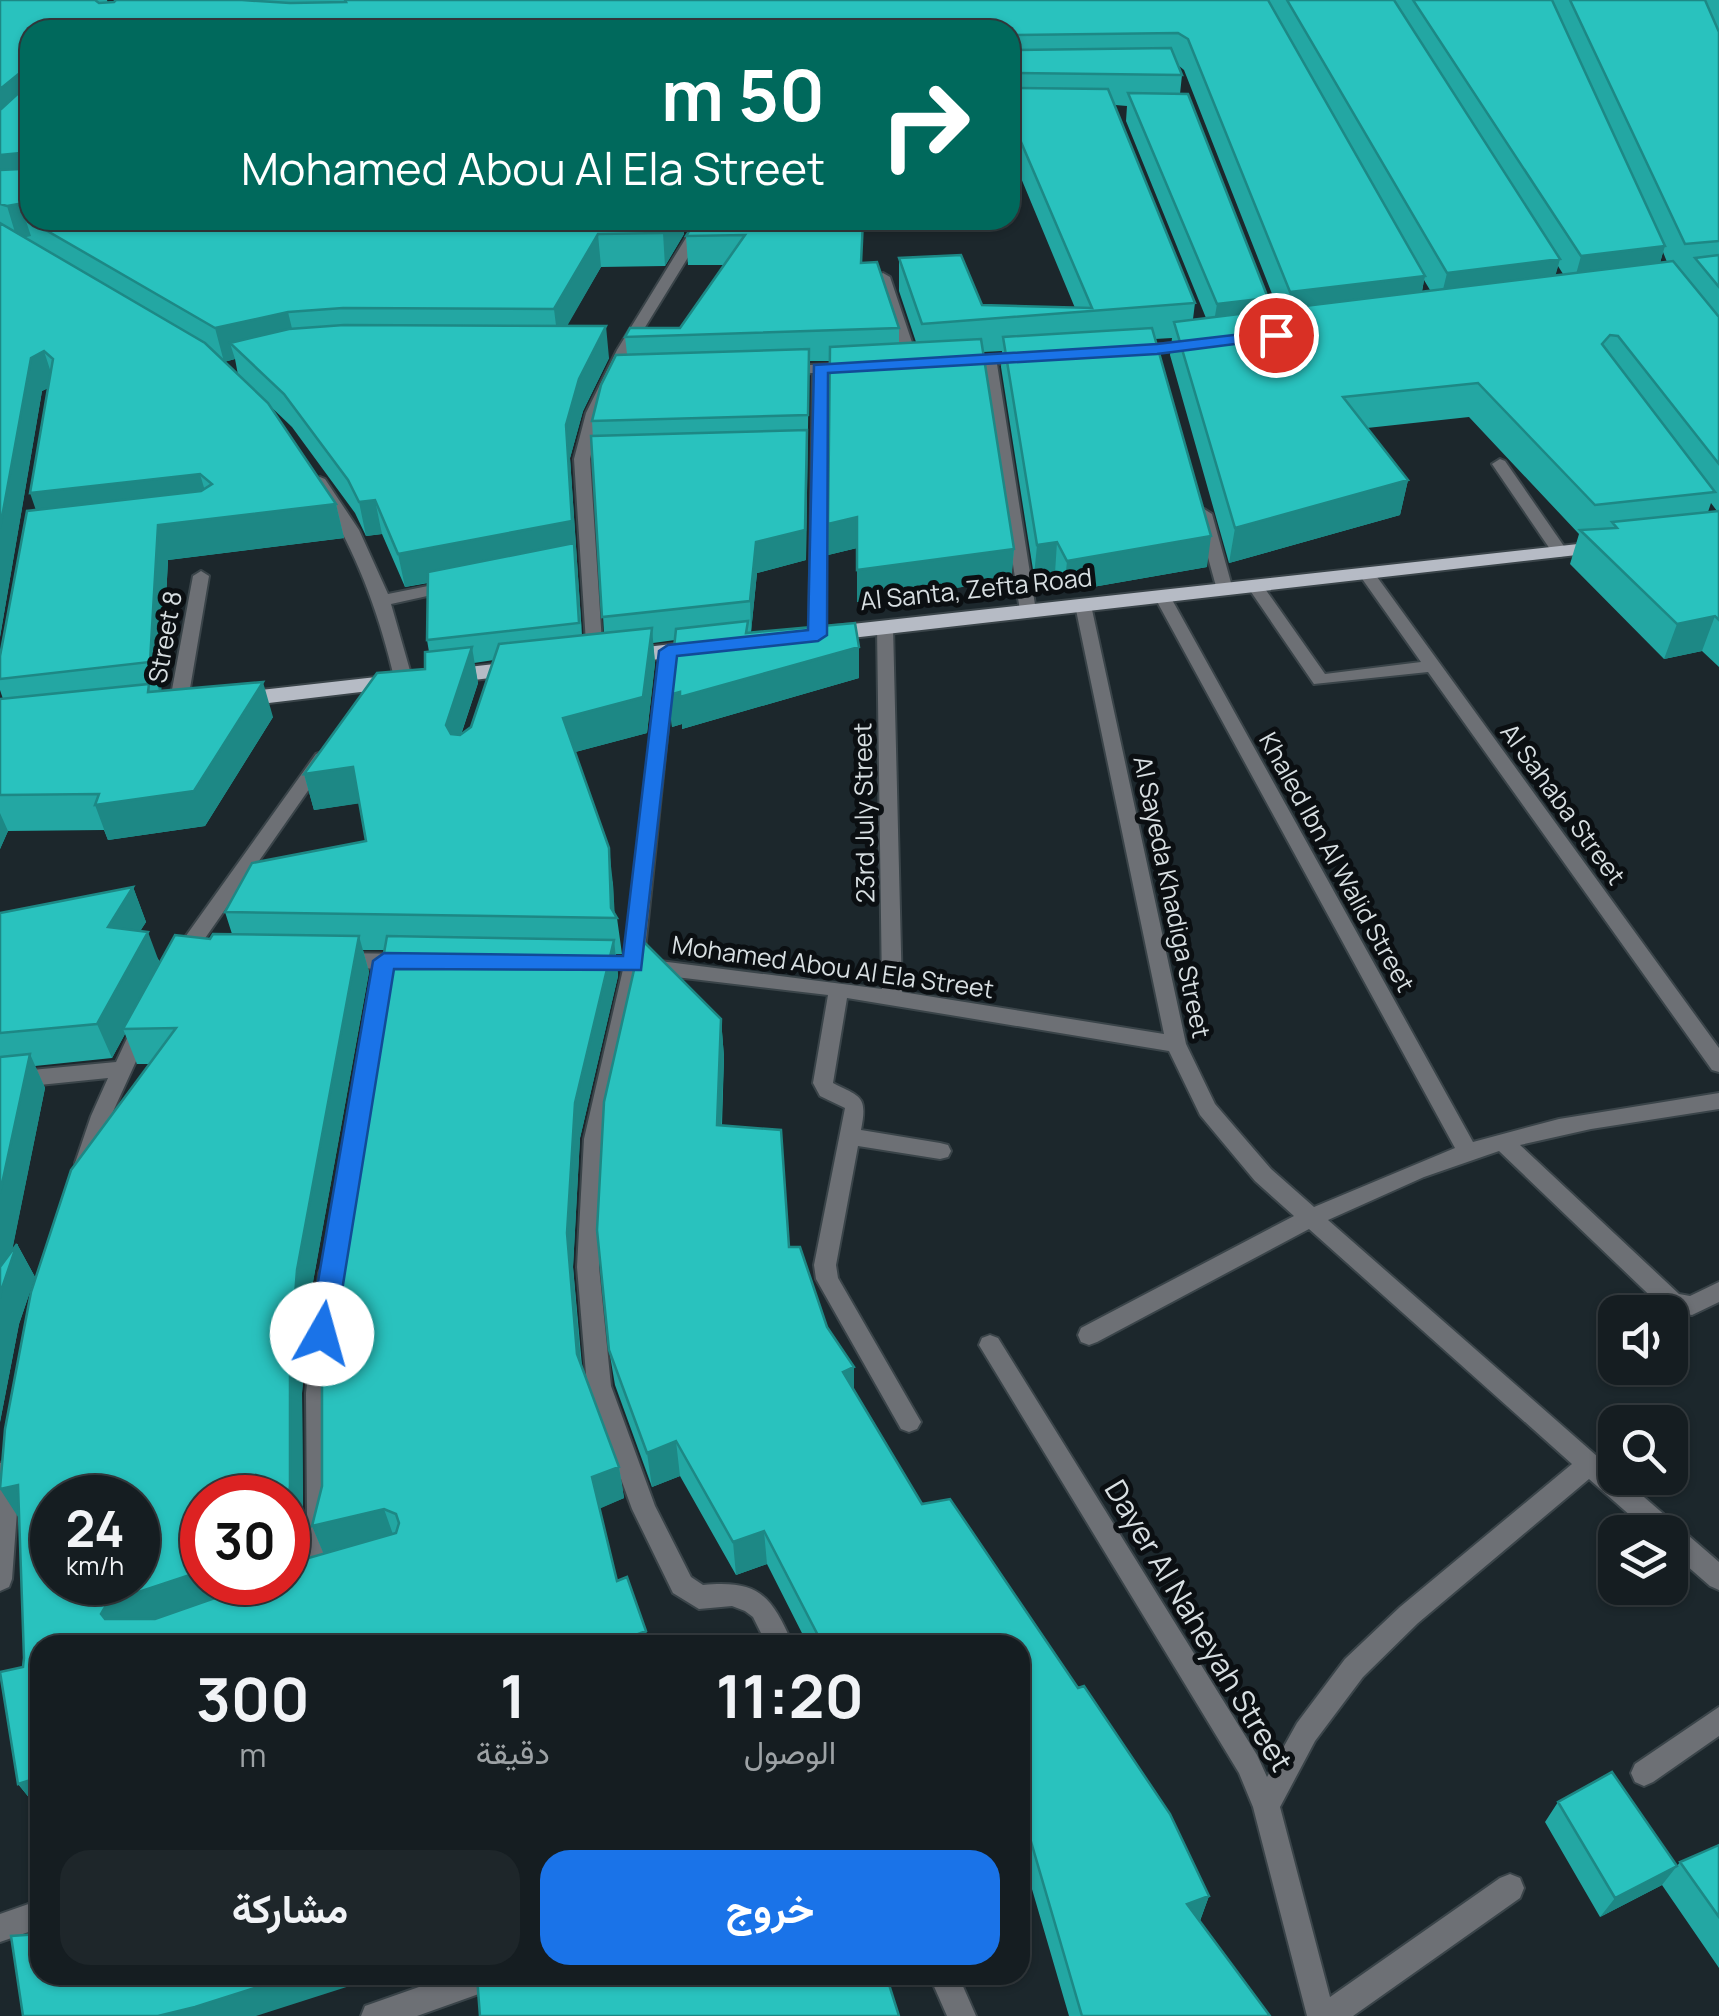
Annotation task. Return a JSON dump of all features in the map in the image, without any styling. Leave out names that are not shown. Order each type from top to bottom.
[{"type":"main road","name":"Al Santa, Zefta Road","points":[[808,636],[1620,545]]},
{"type":"main road","points":[[586,661],[724,645]]},
{"type":"main road","points":[[188,705],[404,681],[492,680],[545,665]]},
{"type":"street","points":[[586,661],[588,560],[582,459],[593,413],[620,376],[624,350],[698,230]]},
{"type":"street","points":[[883,276],[913,366]]},
{"type":"street","points":[[1120,352],[1205,344],[1198,326]]},
{"type":"street","points":[[1157,349],[1162,368]]},
{"type":"street","points":[[605,350],[624,350]]},
{"type":"street","points":[[951,363],[1045,356]]},
{"type":"street","points":[[989,360],[1028,611]]},
{"type":"street","points":[[894,366],[932,364]]},
{"type":"street","points":[[762,370],[876,367]]},
{"type":"street","points":[[808,636],[820,369]]},
{"type":"street","points":[[800,453],[819,452]]},
{"type":"street","points":[[582,459],[602,458]]},
{"type":"street","points":[[304,461],[346,518],[384,600],[404,681]]},
{"type":"street","points":[[1500,464],[1560,552]]},
{"type":"street","points":[[1199,497],[1225,590]]},
{"type":"street","points":[[570,563],[588,560]]},
{"type":"street","name":"Al Sahaba Street","points":[[1366,574],[1719,1064]]},
{"type":"street","name":"Street 8","points":[[188,705],[201,576]]},
{"type":"street","points":[[384,600],[477,582]]},
{"type":"street","points":[[1255,586],[1320,680],[1434,666]]},
{"type":"street","name":"Khaled Ibn Al Walid Street","points":[[1162,596],[1468,1152]]},
{"type":"street","name":"Al Sayeda Khadiga Street","points":[[1083,605],[1176,1044],[1207,1109],[1263,1175],[1646,1515]]},
{"type":"street","name":"23rd July Street","points":[[886,627],[892,998]]},
{"type":"street","points":[[668,651],[595,1140],[588,1267],[598,1386],[644,1509],[682,1586],[699,1597],[732,1594],[754,1603],[775,1635]]},
{"type":"street","points":[[184,963],[375,684]]},
{"type":"street","points":[[310,960],[382,970],[422,961]]},
{"type":"street","name":"Mohamed Abou Al Ela Street","points":[[624,964],[839,989],[1176,1044]]},
{"type":"street","points":[[839,989],[823,1083],[827,1090],[853,1103],[825,1266],[827,1279],[910,1422]]},
{"type":"street","points":[[79,1184],[120,1070],[156,1002]]},
{"type":"street","points":[[0,1082],[120,1070]]},
{"type":"street","points":[[1089,1335],[1309,1216],[1468,1152],[1614,1116],[1719,1101]]},
{"type":"street","points":[[849,1136],[940,1150]]},
{"type":"street","points":[[1504,1143],[1673,1303],[1692,1306],[1719,1291]]},
{"type":"street","points":[[329,1572],[290,1585],[314,1552],[319,1518],[318,1392],[324,1304],[334,1247]]},
{"type":"street","name":"Dayer Al Naheyah Street","points":[[990,1345],[1248,1764],[1266,1806],[1324,2016]]},
{"type":"street","points":[[0,1579],[12,1441]]},
{"type":"street","points":[[1266,1806],[1306,1732],[1354,1668],[1409,1614],[1588,1466]]},
{"type":"street","name":"Al Sayeda Khadiga Street","points":[[1688,1551],[1719,1578]]},
{"type":"street","points":[[1644,1773],[1719,1720]]},
{"type":"street","points":[[1324,2016],[1510,1888]]},
{"type":"street","points":[[0,1928],[30,1918]]},
{"type":"street","points":[[375,2016],[465,1985]]},
{"type":"street","points":[[948,1985],[962,2016]]},
{"type":"building","points":[[0,0],[1268,0],[1425,276],[1290,292],[1188,39],[1178,33],[1020,35],[1020,20],[20,20],[20,73],[0,89]]},
{"type":"building","points":[[1287,0],[1394,0],[1560,259],[1447,273]]},
{"type":"building","points":[[1413,0],[1552,0],[1665,246],[1581,256]]},
{"type":"building","points":[[1570,0],[1705,0],[1719,32],[1719,241],[1685,244]]},
{"type":"building","points":[[1171,48],[1182,75],[1020,73],[1020,50]]},
{"type":"building","points":[[1020,88],[1108,89],[1195,303],[922,324],[899,258],[961,255],[982,305],[1092,308],[1020,140]]},
{"type":"building","points":[[20,92],[20,153],[0,155],[0,110]]},
{"type":"building","points":[[1128,93],[1188,94],[1268,298],[1217,304]]},
{"type":"building","points":[[20,169],[20,204],[0,204],[0,170]]},
{"type":"building","points":[[0,223],[205,343],[268,403],[336,504],[158,525],[150,662],[0,679],[0,656],[27,511],[201,491],[212,484],[200,474],[30,493],[53,359],[44,351],[31,358],[0,528]]},
{"type":"building","points":[[46,230],[665,230],[598,234],[554,309],[343,308],[288,312],[215,328]]},
{"type":"building","points":[[690,230],[863,230],[861,263],[877,262],[899,328],[625,337],[630,328],[680,328],[745,235],[686,236]]},
{"type":"building","points":[[1719,255],[1719,287],[1695,258]]},
{"type":"building","points":[[1673,261],[1719,317],[1719,464],[1618,336],[1610,335],[1602,344],[1715,492],[1595,505],[1478,383],[1343,397],[1408,480],[1235,528],[1174,322]]},
{"type":"building","points":[[344,325],[606,326],[579,379],[566,425],[572,521],[398,554],[375,500],[359,502],[348,480],[284,394],[230,343],[289,329]]},
{"type":"building","points":[[1152,328],[1211,536],[1067,561],[1057,542],[1037,545],[1003,337]]},
{"type":"building","points":[[981,339],[1014,549],[857,570],[857,517],[828,524],[830,347]]},
{"type":"building","points":[[809,349],[808,415],[592,421],[601,385],[616,355]]},
{"type":"building","points":[[807,430],[805,530],[756,542],[750,601],[602,617],[591,436]]},
{"type":"building","points":[[1719,511],[1719,620],[1715,616],[1677,624],[1580,530],[1617,528],[1612,522]]},
{"type":"building","points":[[574,543],[579,623],[427,640],[428,572]]},
{"type":"building","points":[[748,621],[746,633],[855,623],[859,647],[680,697],[680,692],[669,695],[676,629]]},
{"type":"building","points":[[652,628],[643,697],[563,718],[609,848],[611,908],[617,918],[225,912],[252,863],[366,841],[353,767],[304,774],[377,673],[425,669],[425,652],[472,647],[446,725],[451,734],[460,735],[471,727],[499,644]]},
{"type":"building","points":[[263,682],[194,791],[95,805],[99,794],[0,795],[0,699],[149,684],[148,692]]},
{"type":"building","points":[[133,887],[108,927],[148,932],[97,1024],[0,1033],[0,913]]},
{"type":"building","points":[[213,934],[359,936],[297,1270],[290,1360],[290,1475],[180,1475],[180,1578],[160,1585],[160,1475],[30,1475],[30,1605],[106,1605],[101,1614],[105,1619],[155,1619],[195,1605],[310,1605],[310,1558],[396,1533],[396,1514],[384,1509],[312,1526],[322,1486],[322,1360],[328,1271],[387,936],[614,940],[575,1103],[567,1233],[577,1354],[619,1467],[592,1477],[617,1581],[627,1577],[646,1631],[636,1635],[30,1635],[30,1780],[18,1784],[0,1672],[23,1667],[24,1658],[18,1485],[0,1489],[5,1429],[31,1292],[71,1170],[176,1028],[123,1029],[175,935],[210,939]]},
{"type":"building","points":[[641,939],[721,1019],[717,1125],[781,1130],[789,1247],[800,1247],[827,1327],[854,1367],[843,1372],[922,1504],[950,1499],[1078,1688],[1084,1686],[1170,1814],[1209,1896],[1187,1904],[1270,2016],[1082,2016],[1030,1838],[1030,1635],[818,1635],[764,1531],[733,1542],[676,1441],[647,1453],[609,1350],[597,1230],[604,1102]]},
{"type":"building","points":[[30,1054],[0,1193],[0,1057]]},
{"type":"building","points":[[17,1244],[1,1291],[0,1298],[0,1267]]},
{"type":"building","points":[[1612,1772],[1677,1866],[1615,1898],[1558,1802]]},
{"type":"building","points":[[1719,1845],[1719,1917],[1680,1862]]},
{"type":"building","points":[[30,1935],[30,1985],[264,1985],[158,2016],[23,2016],[11,1936]]},
{"type":"building","points":[[478,1985],[889,1985],[899,2016],[480,2016]]},
{"type":"route","points":[[322,1334],[384,961],[634,964],[668,651],[818,635],[820,369],[1157,349],[1276,335]]}]
